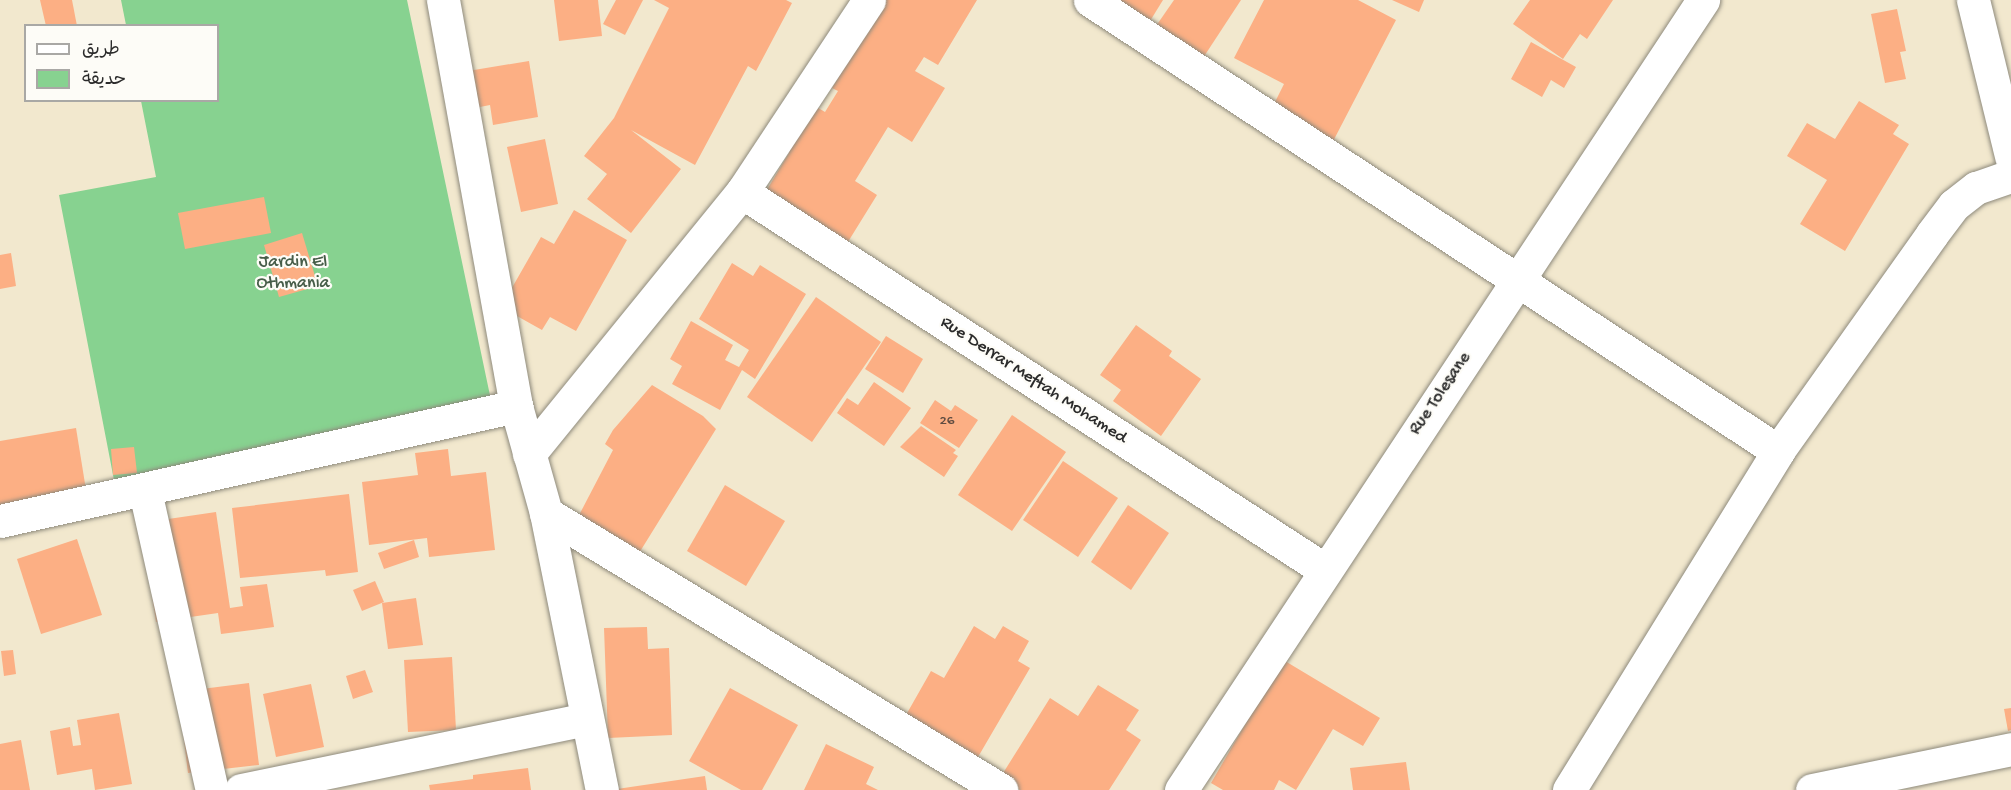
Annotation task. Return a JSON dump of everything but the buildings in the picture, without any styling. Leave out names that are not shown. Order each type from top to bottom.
[{"type":"street","points":[[443,0],[516,406],[546,513],[602,790]]},
{"type":"street","points":[[529,454],[742,192],[869,0]]},
{"type":"street","points":[[1090,0],[1778,451]]},
{"type":"street","name":"Rue Tolesane","points":[[1181,790],[1703,0]]},
{"type":"street","points":[[1973,0],[2011,156]]},
{"type":"street","points":[[1569,790],[1778,451],[1954,205],[1976,188],[2011,176]]},
{"type":"street","name":"Rue Derrar Meftah Mohamed","points":[[742,192],[1325,570]]},
{"type":"street","points":[[0,521],[145,491],[516,406]]},
{"type":"street","points":[[145,491],[212,790]]},
{"type":"street","points":[[546,513],[1001,790]]},
{"type":"street","points":[[241,790],[587,719]]},
{"type":"street","points":[[1812,790],[2011,749]]},
{"type":"green space","name":"Jardin El Othmania","points":[[121,0],[407,0],[492,405],[114,480],[59,195],[156,177],[141,102],[219,102],[219,24],[126,24]]}]
